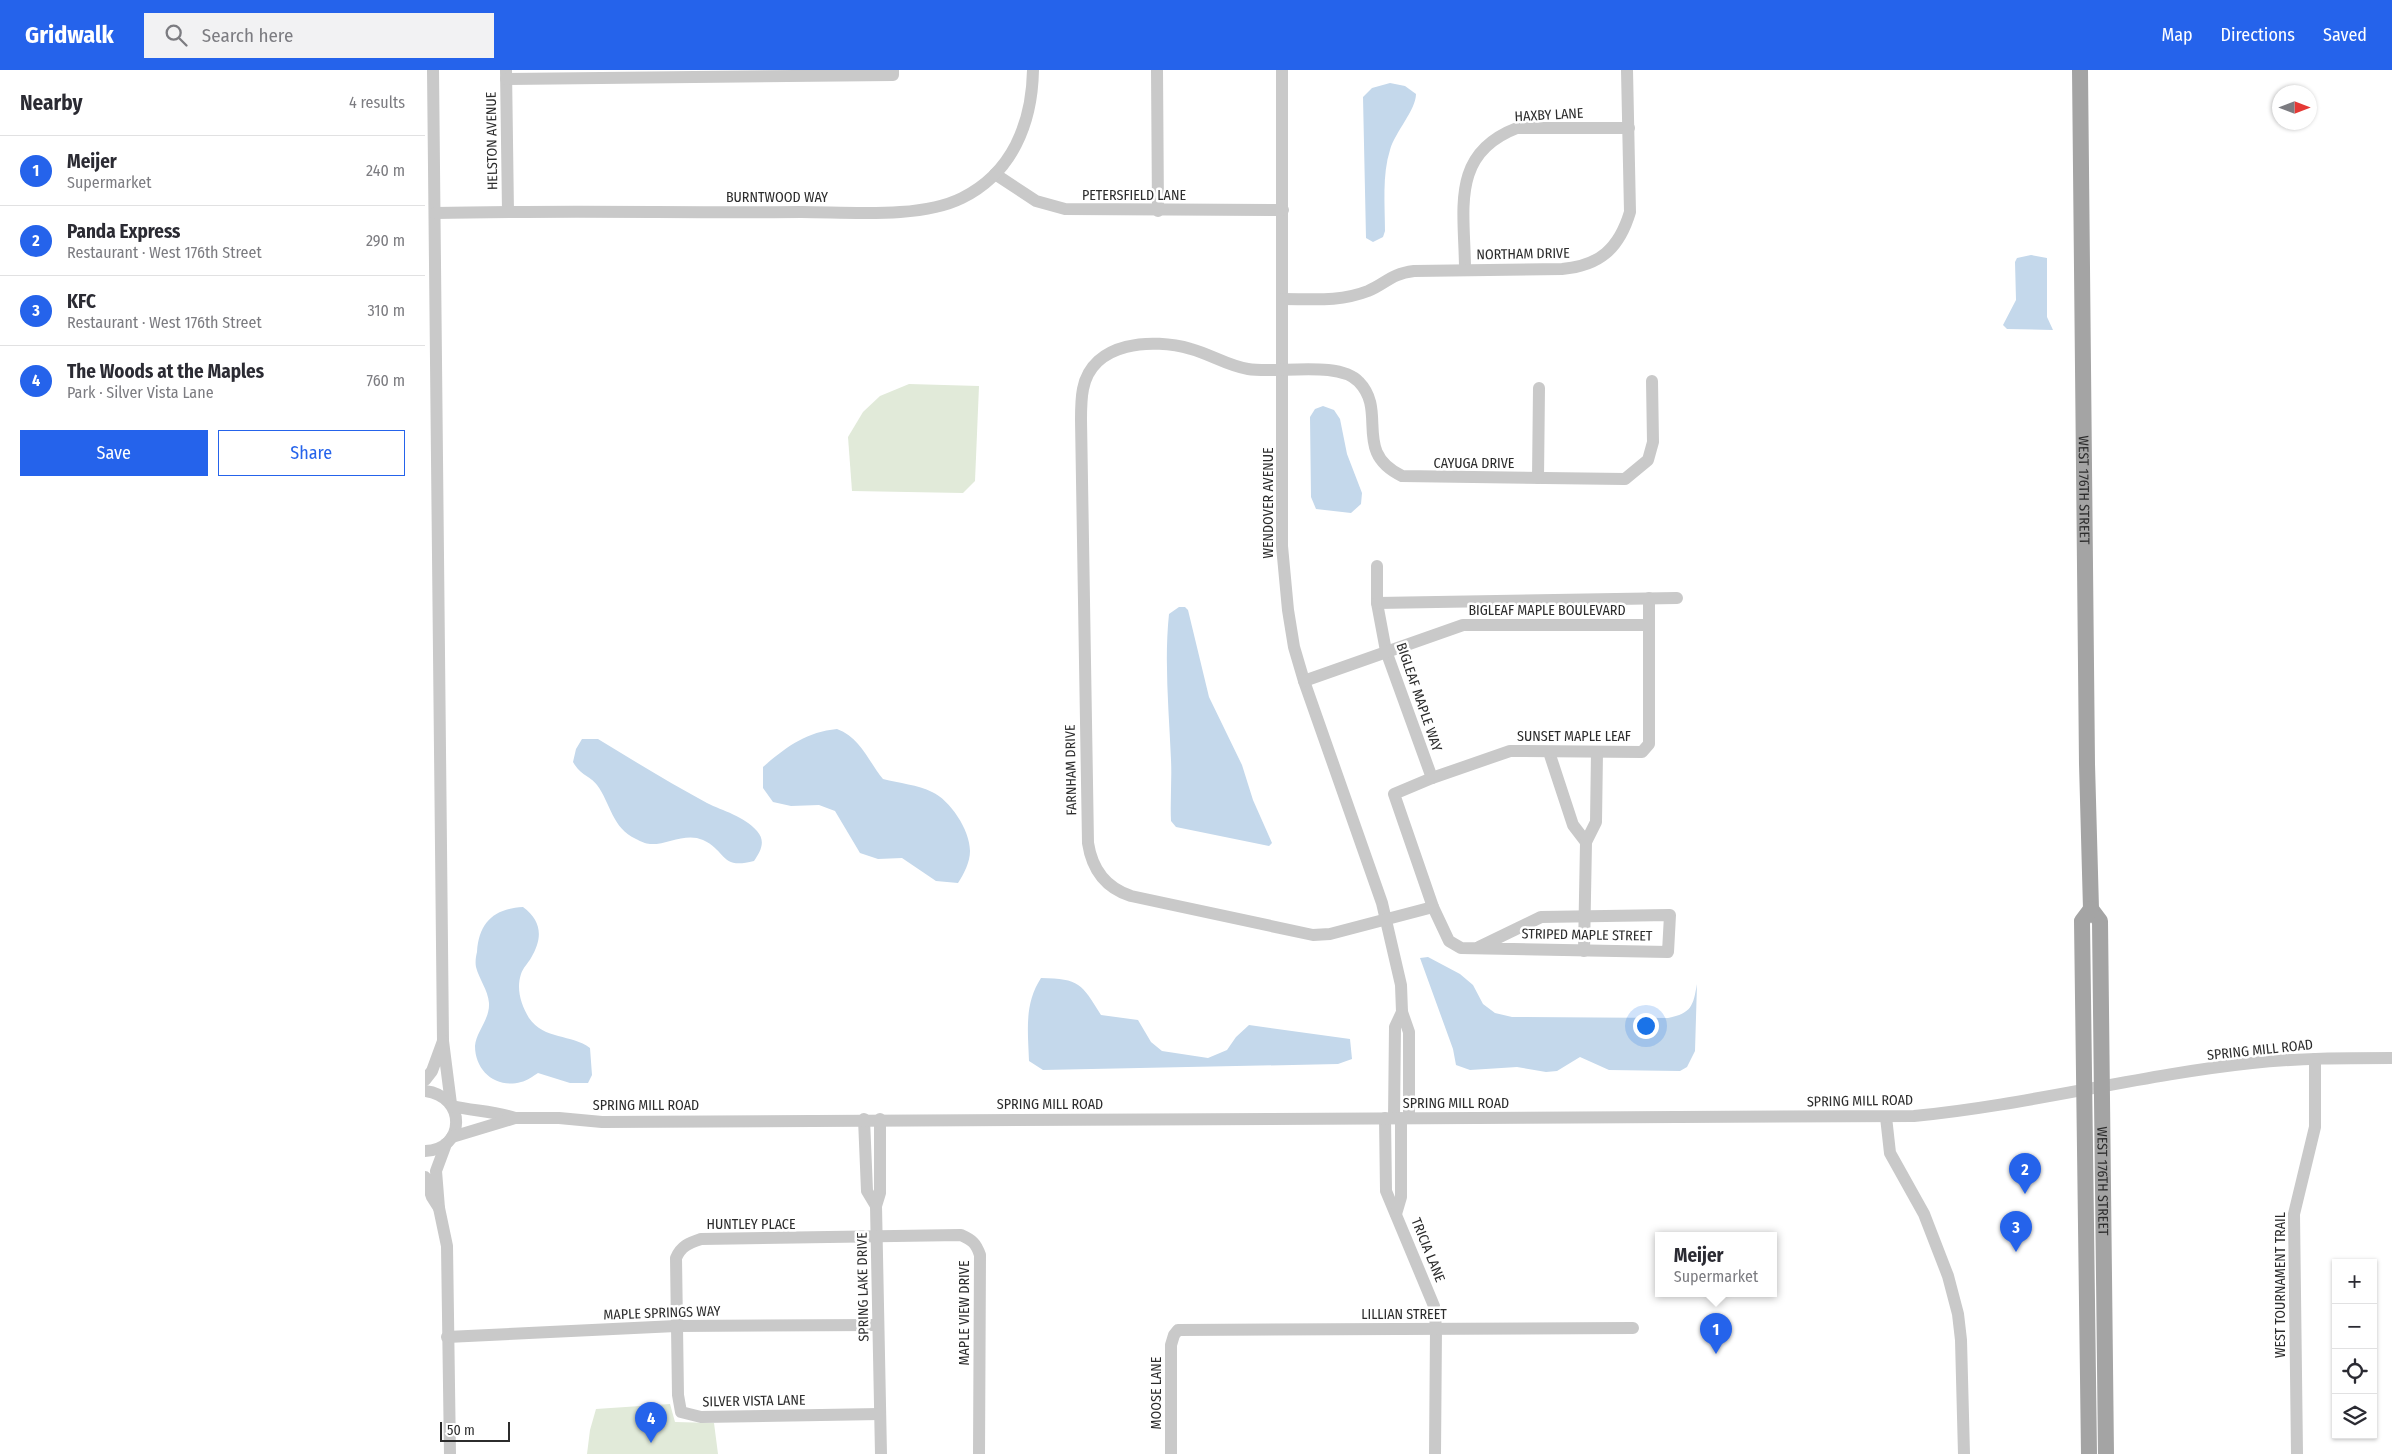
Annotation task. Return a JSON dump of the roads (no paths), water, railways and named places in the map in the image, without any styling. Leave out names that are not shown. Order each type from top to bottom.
[{"type":"main road","name":"WEST 176TH STREET","points":[[2080,70],[2087,764],[2091,909],[2100,921],[2106,1454]]},
{"type":"main road","name":"WEST 176TH STREET","points":[[2089,1454],[2082,921],[2091,909]]},
{"type":"street","points":[[433,70],[435,213],[431,352],[443,1042],[451,1105],[457,1123],[436,1171],[439,1208],[447,1246],[450,1454]]},
{"type":"street","name":"BURNTWOOD WAY","points":[[435,213],[921,210],[963,198],[995,174],[1017,145],[1026,123],[1031,103],[1033,70]]},
{"type":"street","points":[[1157,70],[1158,211]]},
{"type":"street","name":"WENDOVER AVENUE","points":[[1282,70],[1282,546],[1288,610],[1304,681],[1387,919],[1401,985],[1402,1012],[1395,1028],[1397,1118]]},
{"type":"street","name":"NORTHAM DRIVE","points":[[1283,299],[1343,298],[1369,290],[1398,273],[1414,270],[1583,267],[1603,255],[1619,239],[1630,212],[1627,70]]},
{"type":"street","points":[[506,74],[893,72]]},
{"type":"street","name":"HELSTON AVENUE","points":[[506,74],[508,212]]},
{"type":"street","name":"HAXBY LANE","points":[[1465,270],[1465,194],[1467,177],[1475,158],[1485,145],[1500,135],[1517,128],[1629,128]]},
{"type":"street","name":"PETERSFIELD LANE","points":[[995,174],[1018,191],[1056,208],[1158,211],[1283,210]]},
{"type":"street","name":"CAYUGA DRIVE","points":[[1096,365],[1115,351],[1147,343],[1170,344],[1192,349],[1249,370],[1337,370],[1359,382],[1372,408],[1372,439],[1377,455],[1389,470],[1402,476],[1625,479],[1648,460],[1653,442],[1652,381]]},
{"type":"street","name":"FARNHAM DRIVE","points":[[1096,365],[1083,388],[1081,420],[1087,816],[1088,843],[1094,865],[1109,886],[1125,894],[1313,935],[1330,934],[1387,919]]},
{"type":"street","points":[[1538,478],[1539,388]]},
{"type":"street","name":"BIGLEAF MAPLE WAY","points":[[1377,566],[1377,603],[1386,651],[1432,778]]},
{"type":"street","points":[[1649,598],[1649,625]]},
{"type":"street","name":"BIGLEAF MAPLE BOULEVARD","points":[[1377,603],[1677,598]]},
{"type":"street","name":"BIGLEAF MAPLE BOULEVARD","points":[[1304,681],[1386,651],[1463,626],[1649,625]]},
{"type":"street","name":"SUNSET MAPLE LEAF","points":[[1433,907],[1394,794],[1432,778],[1510,751],[1642,752],[1649,744],[1649,625]]},
{"type":"street","points":[[1549,752],[1573,825],[1586,842]]},
{"type":"street","points":[[1584,951],[1586,842],[1596,822],[1597,752]]},
{"type":"street","points":[[1387,919],[1433,907]]},
{"type":"street","name":"STRIPED MAPLE STREET","points":[[1433,907],[1449,941],[1461,948],[1668,952],[1670,915],[1541,917],[1479,947]]},
{"type":"street","points":[[425,1080],[432,1071],[443,1042]]},
{"type":"street","name":"SPRING MILL ROAD","points":[[425,1091],[435,1092],[451,1105],[469,1110],[500,1113],[515,1118],[559,1118],[602,1122],[880,1119],[1886,1117],[1941,1113],[2250,1063],[2315,1059],[2392,1058]]},
{"type":"street","name":"WEST TOURNAMENT TRAIL","points":[[2297,1454],[2294,1214],[2315,1127],[2315,1059]]},
{"type":"street","points":[[1886,1117],[1890,1153],[1924,1214],[1948,1276],[1958,1314],[1961,1340],[1965,1454]]},
{"type":"street","name":"SPRING MILL ROAD","points":[[425,1151],[432,1151],[449,1140],[515,1118]]},
{"type":"street","name":"TRICIA LANE","points":[[1397,1118],[1401,1197],[1396,1214],[1434,1306],[1436,1328],[1435,1454]]},
{"type":"street","name":"SPRING LAKE DRIVE","points":[[880,1119],[880,1193],[876,1206],[881,1454]]},
{"type":"street","points":[[864,1120],[867,1191],[876,1206]]},
{"type":"street","points":[[425,1177],[432,1198],[439,1208]]},
{"type":"street","name":"MAPLE VIEW DRIVE","points":[[877,1238],[961,1235],[971,1239],[977,1247],[980,1255],[979,1454]]},
{"type":"street","name":"HUNTLEY PLACE","points":[[676,1328],[676,1258],[679,1251],[691,1242],[701,1239],[877,1238]]},
{"type":"street","name":"MAPLE SPRINGS WAY","points":[[447,1337],[676,1328],[879,1325]]},
{"type":"street","name":"SILVER VISTA LANE","points":[[676,1328],[679,1409],[688,1416],[880,1414]]},
{"type":"street","name":"LILLIAN STREET","points":[[1176,1332],[1187,1329],[1633,1328]]},
{"type":"street","name":"MOOSE LANE","points":[[1171,1454],[1171,1345],[1176,1332]]},
{"type":"water","points":[[1390,83],[1405,86],[1416,94],[1413,107],[1396,136],[1387,160],[1384,201],[1385,231],[1383,237],[1373,242],[1366,238],[1363,97],[1372,88]]},
{"type":"water","points":[[2031,255],[2047,258],[2047,317],[2053,330],[2007,329],[2003,325],[2016,300],[2015,262],[2017,258]]},
{"type":"water","points":[[1323,406],[1334,410],[1340,419],[1347,454],[1362,493],[1361,504],[1351,513],[1316,509],[1311,497],[1310,417],[1315,409]]},
{"type":"water","points":[[1179,607],[1185,607],[1188,610],[1209,697],[1242,765],[1253,800],[1272,843],[1269,846],[1176,827],[1171,821],[1167,668],[1168,632],[1169,614]]},
{"type":"water","points":[[837,729],[858,744],[883,779],[932,792],[952,809],[967,834],[970,851],[966,868],[958,883],[936,881],[902,858],[878,859],[860,853],[835,811],[819,805],[791,806],[773,802],[763,788],[763,767],[780,753],[806,737]]},
{"type":"water","points":[[582,739],[598,739],[707,803],[746,821],[757,831],[762,842],[754,861],[735,863],[729,861],[711,844],[697,838],[690,837],[663,843],[647,844],[628,834],[617,822],[597,785],[579,770],[573,762],[576,749]]},
{"type":"water","points":[[523,907],[534,918],[539,930],[535,951],[521,974],[519,991],[524,1008],[529,1018],[542,1030],[590,1048],[592,1075],[588,1083],[570,1083],[538,1073],[528,1080],[503,1083],[495,1080],[483,1070],[476,1055],[476,1041],[489,1009],[487,994],[476,967],[478,942],[485,925],[496,914],[513,908]]},
{"type":"water","points":[[1428,957],[1460,974],[1473,985],[1483,1004],[1495,1013],[1512,1017],[1668,1018],[1687,1011],[1694,998],[1697,984],[1695,1051],[1687,1067],[1680,1071],[1609,1070],[1580,1057],[1557,1071],[1546,1072],[1517,1067],[1470,1070],[1456,1065],[1453,1049],[1420,958]]},
{"type":"water","points":[[1041,978],[1064,980],[1078,985],[1084,989],[1101,1015],[1138,1020],[1151,1042],[1162,1051],[1208,1058],[1227,1050],[1236,1037],[1249,1025],[1350,1039],[1352,1059],[1338,1064],[1043,1070],[1029,1061],[1028,1039],[1029,1008]]},
{"type":"place","name":"Panda Express","points":[[2025,1194]]},
{"type":"place","name":"KFC","points":[[2016,1252]]},
{"type":"place","name":"Meijer","points":[[1716,1354]]},
{"type":"place","name":"The Woods at the Maples","points":[[651,1443]]}]
